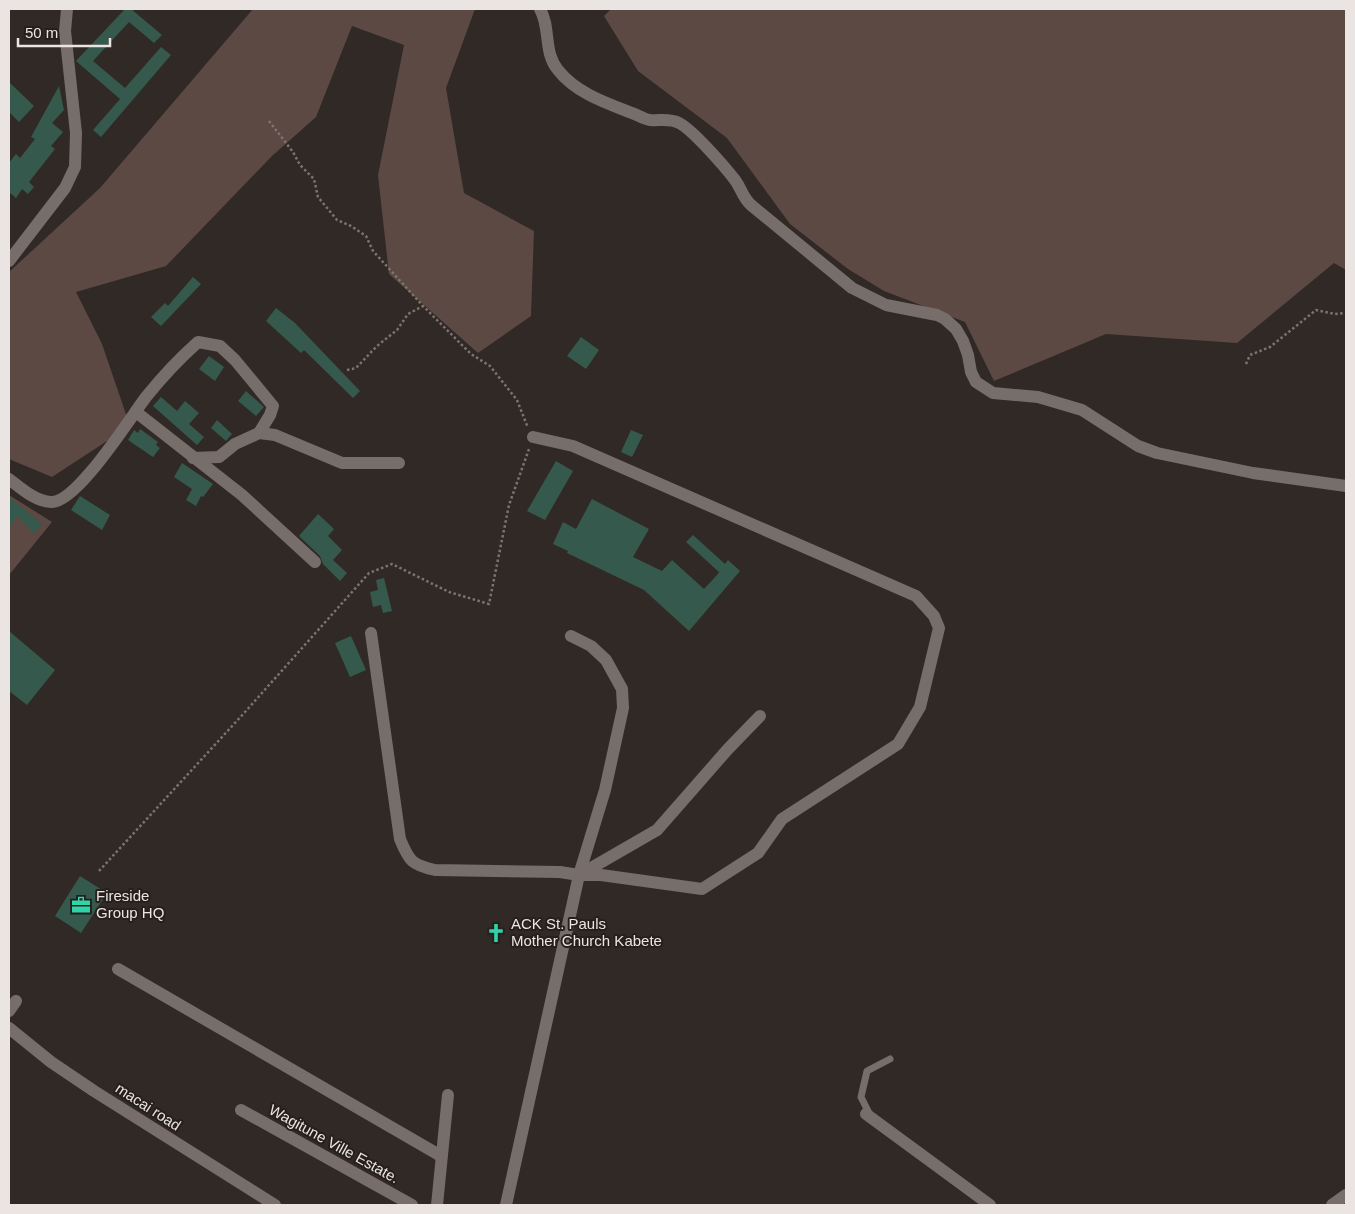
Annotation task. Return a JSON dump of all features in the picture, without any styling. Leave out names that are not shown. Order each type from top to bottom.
[{"type":"street","points":[[9,261],[65,188],[75,167],[76,133],[65,31],[68,9]]},
{"type":"street","points":[[540,9],[543,14],[548,50],[552,62],[568,80],[600,101],[617,108],[648,120],[670,120],[682,125],[714,155],[736,182],[744,198],[751,205],[852,288],[886,305],[937,315],[950,323],[966,348],[971,372],[976,382],[984,388],[1006,395],[1038,397],[1082,410],[1138,446],[1157,453],[1253,473],[1346,486]]},
{"type":"street","points":[[9,479],[34,498],[52,502],[64,500],[102,459],[136,412],[178,360],[198,342],[220,346],[235,360],[272,406],[270,415],[259,433]]},
{"type":"street","points":[[136,412],[242,495],[315,562]]},
{"type":"street","points":[[193,458],[218,457],[235,444],[259,433],[275,435],[342,463],[400,462]]},
{"type":"street","points":[[371,633],[400,839],[408,858],[418,867],[435,870],[560,872],[579,875],[601,875],[702,889],[758,853],[782,819],[898,744],[920,706],[940,628],[934,616],[916,596],[573,446],[533,437]]},
{"type":"street","points":[[506,1205],[579,875],[605,790],[624,708],[622,690],[606,660],[591,646],[571,636]]},
{"type":"street","points":[[579,875],[656,830],[728,748],[760,716]]},
{"type":"street","points":[[118,970],[441,1156]]},
{"type":"street","name":"macai road","points":[[9,1028],[51,1062],[94,1091],[275,1205]]},
{"type":"street","points":[[437,1205],[448,1095]]},
{"type":"street","name":"Wagitune Ville Estate.","points":[[240,1110],[412,1205]]},
{"type":"street","points":[[869,1116],[990,1205]]},
{"type":"street","points":[[1332,1205],[1346,1195]]},
{"type":"lane","points":[[869,1116],[862,1097],[867,1071],[890,1059]]},
{"type":"path","points":[[99,870],[245,712],[369,573],[392,564],[449,592],[489,604],[509,505],[533,437],[517,400],[504,381],[490,366],[471,354],[423,306],[373,251],[366,236],[351,226],[337,220],[318,197],[314,179],[300,165],[293,152],[269,121]]},
{"type":"path","points":[[347,370],[356,368],[377,346],[397,330],[408,314],[423,306]]},
{"type":"path","points":[[1246,364],[1250,355],[1270,347],[1316,310],[1335,314],[1346,313]]},
{"type":"shaded area","points":[[253,9],[475,9],[446,88],[464,193],[534,231],[531,316],[478,353],[389,274],[378,175],[404,45],[352,26],[316,117],[272,156],[166,266],[76,292],[102,344],[130,426],[52,477],[9,459],[9,272],[100,188]]},
{"type":"shaded area","points":[[611,9],[1346,9],[1346,270],[1334,263],[1237,343],[1106,334],[994,381],[965,322],[884,291],[848,269],[790,224],[727,138],[638,71],[604,16]]},
{"type":"shaded area","points":[[9,495],[52,522],[9,575]]},
{"type":"building","points":[[125,9],[131,9],[162,35],[154,43],[129,22],[93,61],[125,88],[161,47],[171,55],[101,137],[93,130],[120,99],[76,61]]},
{"type":"building","points":[[9,82],[34,106],[19,122],[9,112]]},
{"type":"building","points":[[59,86],[64,110],[52,123],[63,132],[51,146],[55,149],[29,182],[34,187],[28,194],[22,189],[16,198],[9,192],[9,163],[16,154],[20,158],[35,139],[31,137]]},
{"type":"building","points":[[193,277],[201,284],[161,326],[151,317],[165,303],[168,306]]},
{"type":"building","points":[[276,308],[295,323],[360,391],[353,398],[304,350],[301,353],[266,321]]},
{"type":"building","points":[[581,337],[599,350],[586,369],[567,356]]},
{"type":"building","points":[[209,356],[224,367],[215,381],[199,369]]},
{"type":"building","points":[[246,391],[264,407],[256,416],[238,401]]},
{"type":"building","points":[[161,397],[177,411],[185,401],[199,413],[189,424],[204,437],[197,445],[153,406]]},
{"type":"building","points":[[217,420],[232,434],[226,441],[211,428]]},
{"type":"building","points":[[140,429],[158,442],[156,445],[160,448],[153,457],[128,440],[134,430],[138,433]]},
{"type":"building","points":[[631,430],[643,435],[632,457],[621,452]]},
{"type":"building","points":[[556,461],[573,471],[545,520],[527,511]]},
{"type":"building","points":[[182,463],[213,484],[203,497],[201,496],[196,506],[186,500],[192,489],[174,477]]},
{"type":"building","points":[[80,496],[110,515],[102,530],[71,510]]},
{"type":"building","points":[[9,497],[42,524],[33,533],[18,516],[9,527]]},
{"type":"building","points":[[592,499],[649,529],[633,557],[662,571],[672,560],[704,589],[719,572],[686,542],[693,535],[725,564],[728,560],[740,571],[689,631],[644,590],[567,553],[568,551],[553,544],[563,522],[576,529]]},
{"type":"building","points":[[318,514],[334,529],[328,536],[342,550],[333,560],[347,573],[340,581],[323,564],[320,556],[299,536]]},
{"type":"building","points":[[384,578],[392,611],[383,613],[381,605],[373,607],[370,592],[378,590],[376,580]]},
{"type":"building","points":[[9,631],[55,670],[27,705],[9,691]]},
{"type":"building","points":[[351,636],[366,670],[350,677],[335,643]]},
{"type":"building","name":"Fireside Group HQ","points":[[80,876],[107,893],[81,933],[55,916]]},
{"type":"place","name":"Fireside Group HQ","points":[[81,905]]},
{"type":"place","name":"ACK St. Pauls Mother Church Kabete","points":[[496,933]]}]
